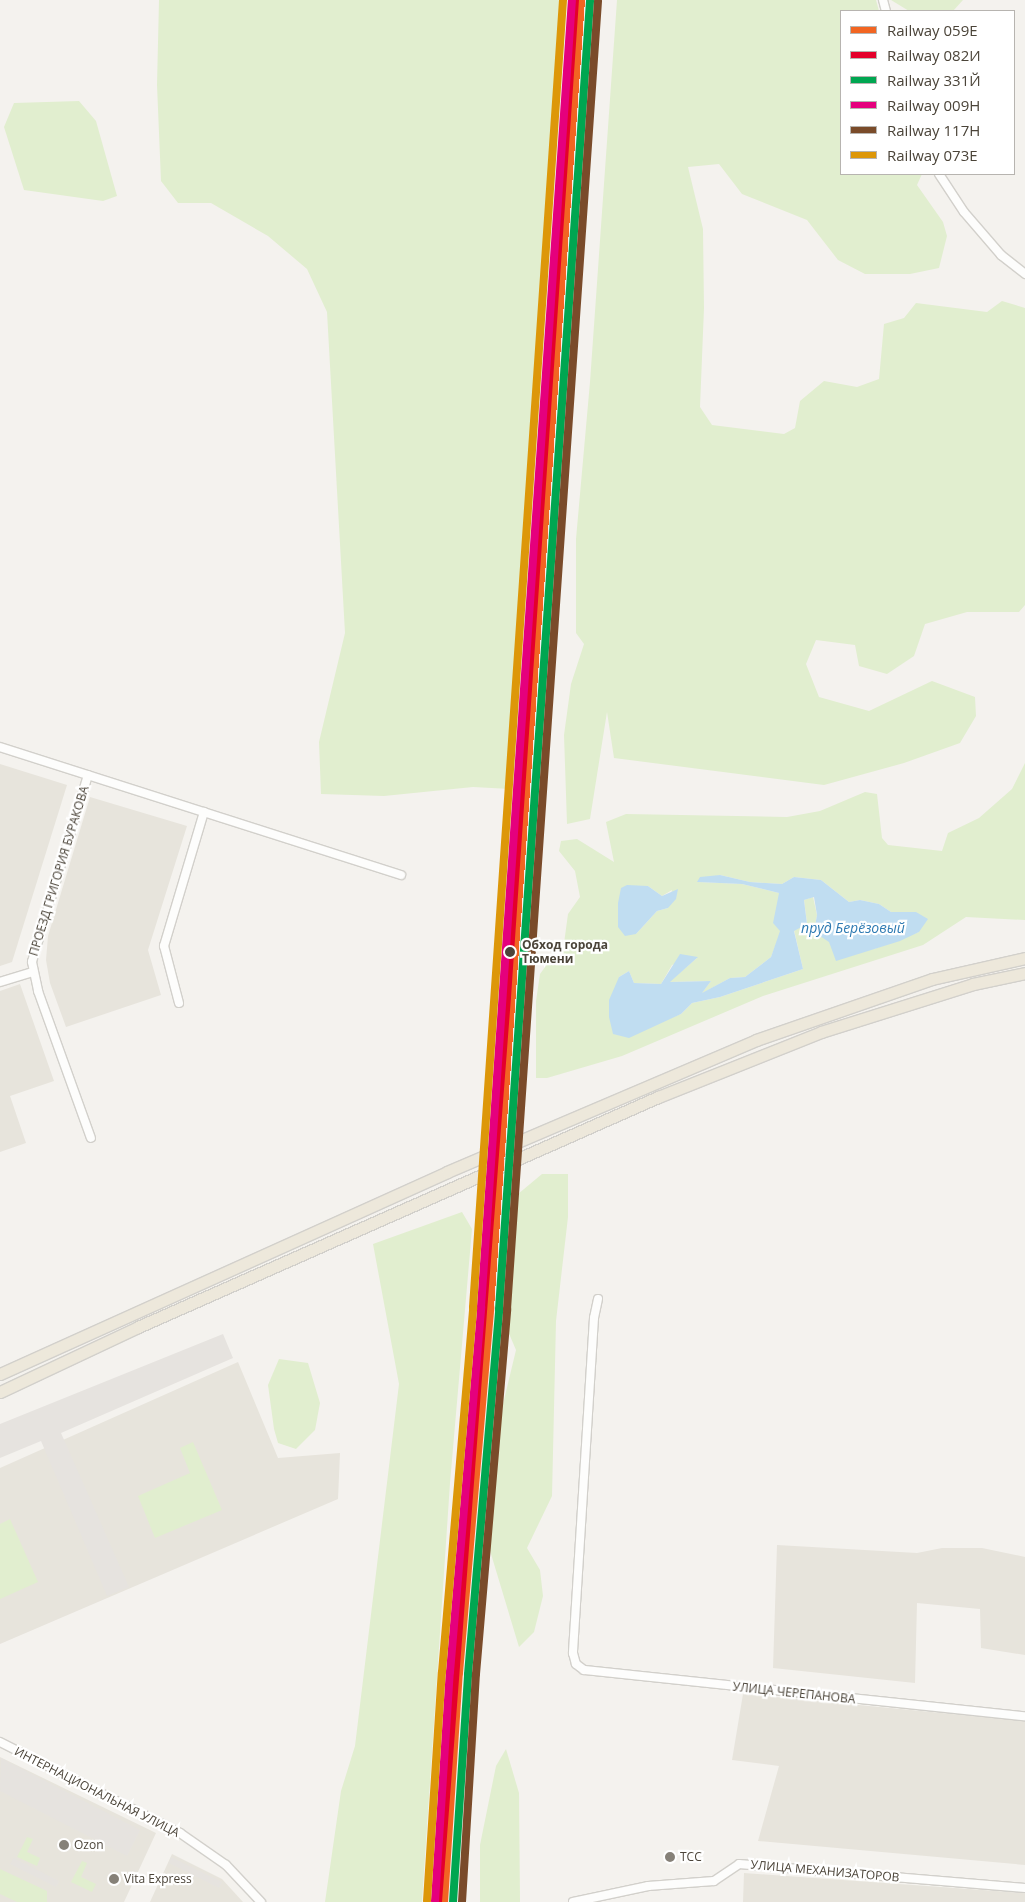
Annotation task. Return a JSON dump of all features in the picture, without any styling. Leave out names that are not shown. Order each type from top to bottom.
[{"type":"highway","points":[[0,1374],[447,1172],[548,1128],[817,1017],[932,979],[1025,958]]},
{"type":"highway","points":[[0,1392],[138,1327],[658,1097],[821,1032],[936,995],[1025,973]]},
{"type":"street","points":[[939,175],[964,212],[1002,255],[1025,274]]},
{"type":"street","points":[[0,747],[401,874]]},
{"type":"street","name":"ПРОЕЗД ГРИГОРИЯ БУРАКОВА","points":[[88,775],[36,944],[32,972],[91,1138]]},
{"type":"street","points":[[179,1003],[164,946],[204,812]]},
{"type":"street","points":[[0,982],[32,972]]},
{"type":"street","name":"УЛИЦА ЧЕРЕПАНОВА","points":[[598,1299],[594,1318],[573,1653],[576,1664],[584,1670],[1025,1716]]},
{"type":"street","name":"ИНТЕРНАЦИОНАЛЬНАЯ УЛИЦА","points":[[0,1742],[180,1833],[226,1865],[261,1902]]},
{"type":"street","name":"УЛИЦА МЕХАНИЗАТОРОВ","points":[[573,1902],[648,1886],[714,1881],[739,1864],[1025,1888]]},
{"type":"shaded area","points":[[0,764],[67,785],[12,962],[0,966]]},
{"type":"shaded area","points":[[90,797],[187,826],[148,950],[161,995],[66,1027],[50,983],[46,960],[48,936]]},
{"type":"shaded area","points":[[20,984],[54,1081],[10,1096],[26,1143],[0,1152],[0,991]]},
{"type":"shaded area","points":[[223,1334],[233,1358],[61,1433],[129,1587],[107,1596],[41,1441],[0,1458],[0,1424]]},
{"type":"shaded area","points":[[238,1362],[278,1458],[340,1453],[338,1499],[0,1644],[0,1468]]},
{"type":"shaded area","points":[[777,1545],[917,1553],[942,1548],[982,1548],[1025,1557],[1025,1655],[981,1648],[980,1609],[917,1603],[915,1683],[773,1668]]},
{"type":"shaded area","points":[[743,1694],[1025,1721],[1025,1865],[758,1841],[779,1766],[732,1760]]},
{"type":"shaded area","points":[[0,1757],[156,1833],[124,1902],[0,1902]]},
{"type":"shaded area","points":[[1,1758],[140,1830],[127,1856],[0,1791]]},
{"type":"shaded area","points":[[172,1854],[222,1879],[243,1902],[150,1902]]},
{"type":"shaded area","points":[[171,1857],[222,1882],[219,1888],[169,1863]]},
{"type":"shaded area","points":[[14,1858],[59,1881],[56,1887],[10,1864]]},
{"type":"shaded area","points":[[744,1873],[1025,1893],[1025,1902],[743,1902]]},
{"type":"green space","points":[[159,0],[562,0],[541,371],[524,574],[512,789],[473,787],[384,796],[321,794],[319,742],[345,633],[327,312],[307,269],[268,236],[211,203],[178,203],[161,181],[157,85]]},
{"type":"green space","points":[[617,0],[876,0],[879,10],[840,10],[840,175],[922,175],[917,185],[943,222],[947,236],[939,268],[910,274],[865,274],[838,260],[807,220],[742,194],[719,164],[688,167],[703,229],[704,308],[700,407],[712,425],[784,434],[795,428],[800,401],[824,381],[857,387],[879,379],[884,324],[904,318],[916,303],[987,312],[1002,301],[1025,308],[1025,605],[1019,612],[967,612],[925,624],[914,656],[887,674],[859,666],[855,645],[816,640],[806,664],[819,697],[869,711],[932,681],[975,697],[976,716],[960,743],[904,763],[824,785],[614,758],[607,712],[590,819],[567,824],[564,735],[571,684],[584,644],[576,633],[576,539],[590,382]]},
{"type":"green space","points":[[891,0],[963,0],[954,10],[907,10]]},
{"type":"green space","points":[[79,101],[96,121],[117,196],[103,201],[24,190],[4,127],[14,103]]},
{"type":"green space","points":[[1025,763],[1025,920],[966,917],[923,945],[763,996],[622,1056],[547,1078],[536,1078],[536,1001],[540,974],[548,963],[562,958],[568,914],[580,897],[575,871],[559,851],[561,841],[577,839],[614,862],[606,822],[626,814],[787,817],[820,811],[865,792],[877,794],[882,838],[888,845],[942,851],[948,833],[979,818],[1012,789]],"holes":[[[720,875],[750,882],[782,884],[794,877],[821,880],[849,902],[860,900],[879,904],[891,912],[916,912],[919,932],[874,949],[814,932],[817,915],[813,897],[804,900],[807,923],[794,930],[803,969],[720,997],[692,1003],[681,1014],[660,1022],[619,977],[629,971],[634,983],[661,984],[672,965],[697,958],[669,982],[711,981],[701,994],[730,978],[745,977],[771,957],[781,931],[779,893],[742,884],[698,882]],[[648,886],[662,896],[672,890],[668,908],[657,911],[636,934]]]},
{"type":"green space","points":[[542,1174],[568,1174],[568,1217],[556,1321],[552,1496],[527,1548],[540,1570],[543,1596],[534,1632],[519,1647],[488,1544],[503,1404],[516,1350],[502,1317],[504,1270],[518,1194]]},
{"type":"green space","points":[[462,1212],[472,1229],[450,1483],[422,1902],[325,1902],[341,1791],[355,1746],[399,1384],[373,1244]]},
{"type":"green space","points":[[279,1359],[308,1363],[320,1403],[315,1430],[296,1449],[278,1443],[274,1429],[268,1385]]},
{"type":"green space","points":[[193,1442],[222,1510],[155,1538],[138,1496],[190,1473],[180,1448]]},
{"type":"green space","points":[[10,1519],[38,1582],[0,1599],[0,1524]]},
{"type":"green space","points":[[506,1749],[519,1793],[520,1902],[480,1902],[480,1845],[496,1766]]},
{"type":"green space","points":[[27,1837],[33,1839],[27,1852],[40,1858],[37,1866],[17,1857]]},
{"type":"green space","points":[[82,1861],[87,1863],[81,1877],[96,1884],[92,1892],[71,1882]]},
{"type":"green space","points":[[0,1869],[47,1891],[47,1902],[17,1902],[0,1894]]},
{"type":"water","name":"пруд Берёзовый","points":[[720,875],[750,882],[782,884],[794,877],[821,880],[849,902],[860,900],[879,904],[891,912],[916,912],[928,919],[919,932],[900,941],[836,961],[829,942],[814,932],[817,915],[814,897],[804,900],[807,924],[794,931],[803,969],[720,997],[692,1003],[681,1014],[629,1038],[613,1034],[609,1017],[609,1000],[619,977],[629,971],[634,983],[661,984],[680,954],[698,957],[670,982],[711,981],[702,993],[730,978],[745,977],[771,957],[780,931],[773,923],[779,893],[742,884],[697,882],[700,877]]},
{"type":"water","points":[[627,885],[648,886],[662,896],[678,889],[676,899],[668,908],[657,911],[636,934],[625,936],[618,927],[618,903],[621,888]]},
{"type":"rail line","name":"073Е","points":[[427,1901],[442,1672],[473,1307],[563,0]]},
{"type":"rail line","name":"009Н","points":[[435,1901],[450,1672],[481,1307],[572,0]]},
{"type":"rail line","name":"082И","points":[[438,1902],[507,997],[575,0]]},
{"type":"rail line","name":"059Е","points":[[444,1902],[459,1673],[490,1308],[581,0]]},
{"type":"rail line","name":"331Й","points":[[453,1902],[468,1674],[499,1309],[590,1]]},
{"type":"rail line","name":"117Н","points":[[462,1902],[476,1674],[507,1309],[598,1]]},
{"type":"place","name":"Обход города Тюмени","points":[[510,952]]},
{"type":"place","name":"Ozon","points":[[64,1845]]},
{"type":"place","name":"ТСС","points":[[670,1857]]},
{"type":"place","name":"Vita Express","points":[[114,1879]]}]
